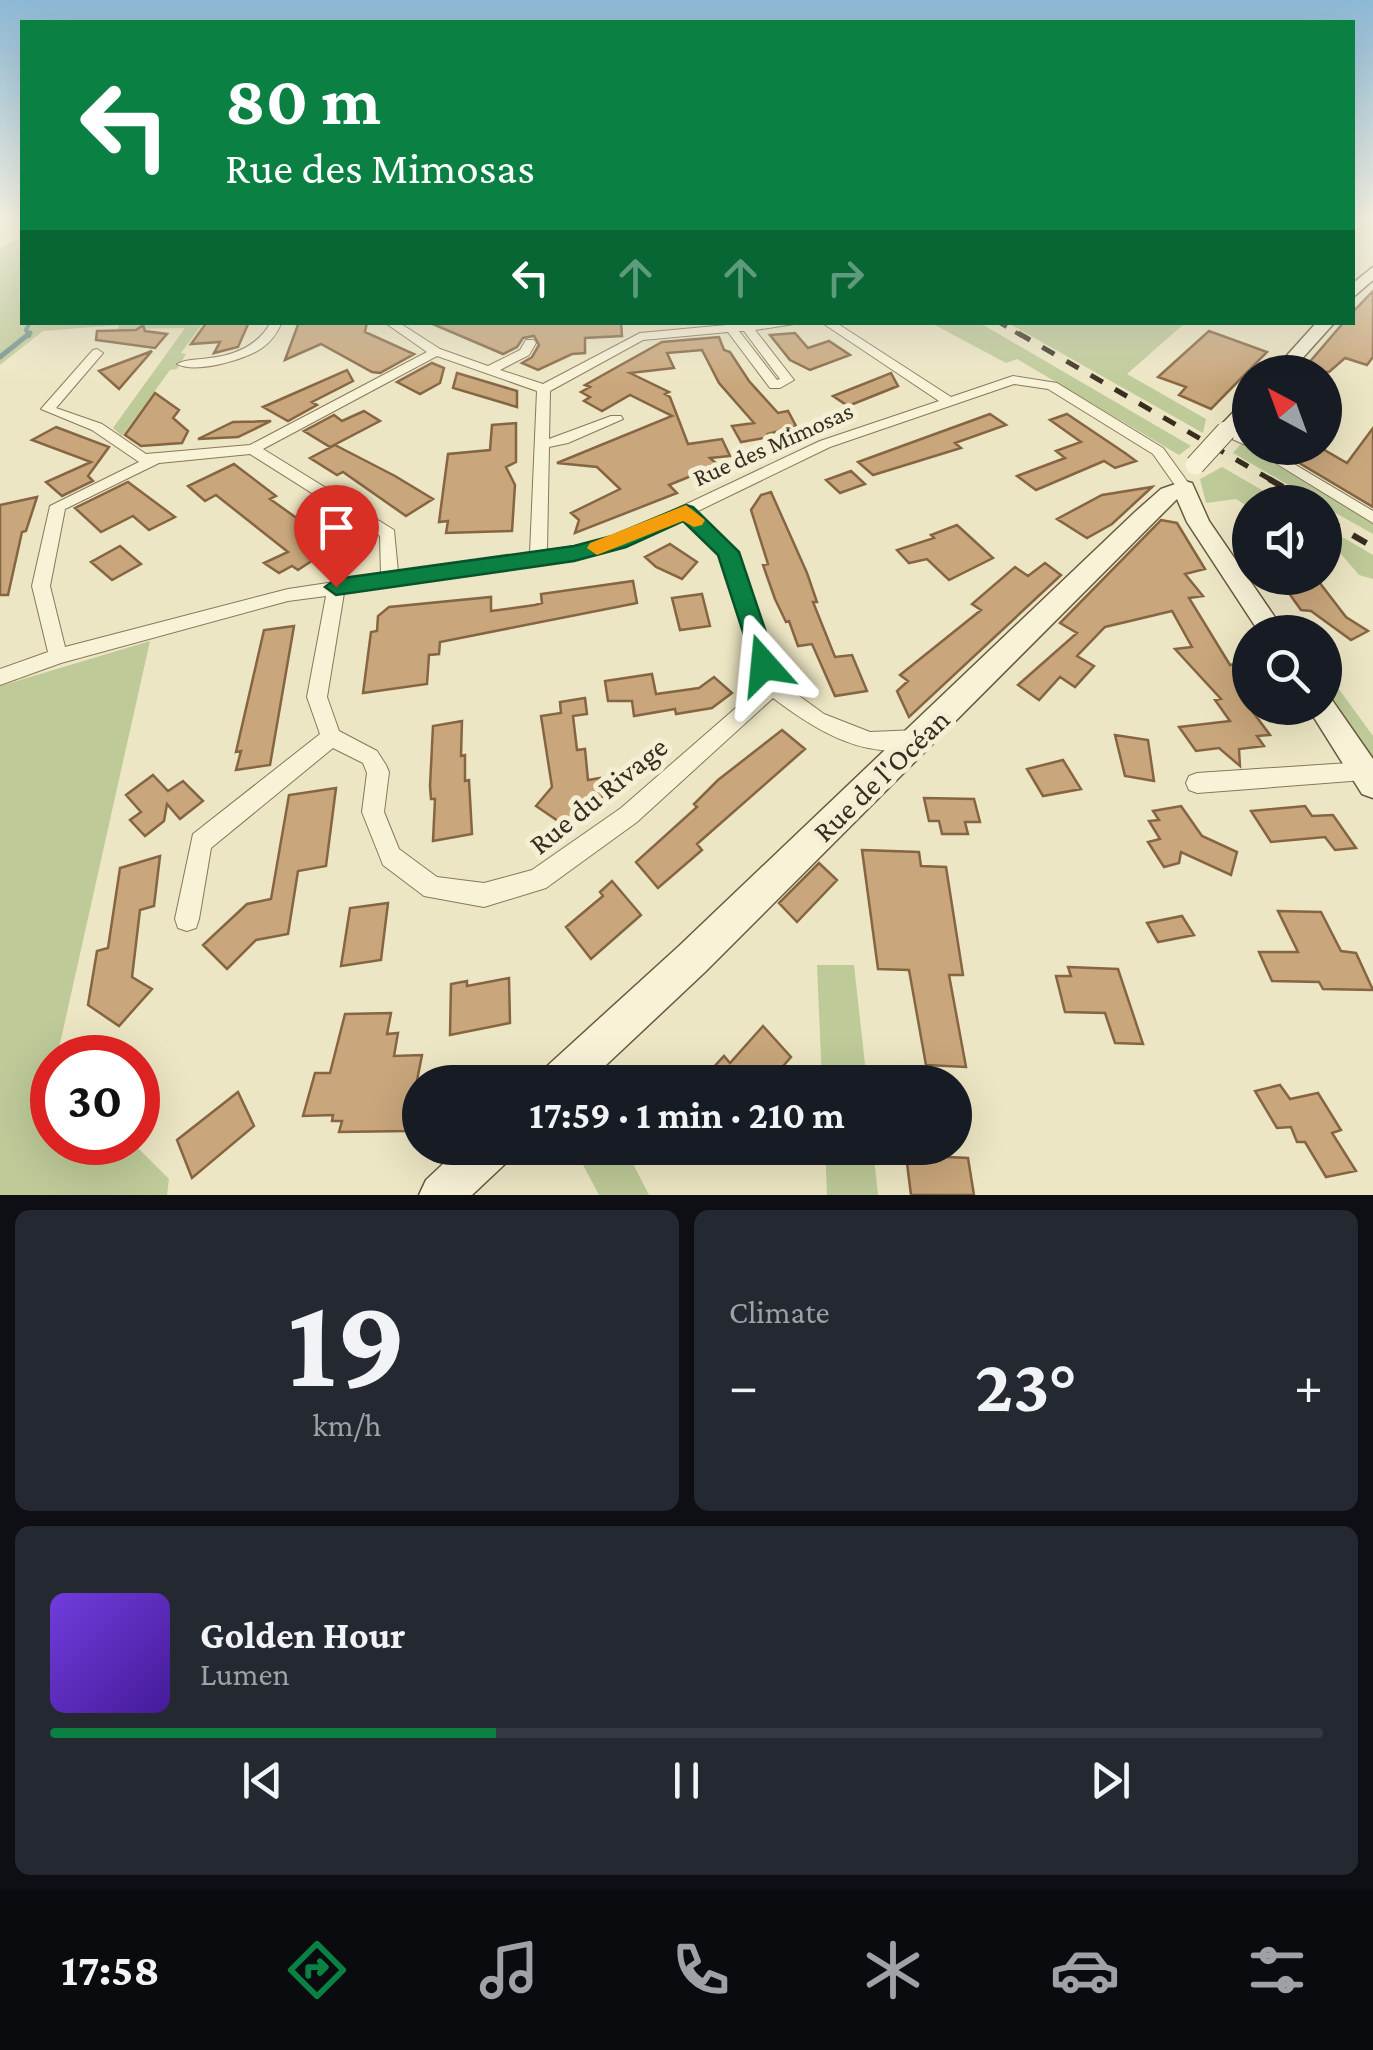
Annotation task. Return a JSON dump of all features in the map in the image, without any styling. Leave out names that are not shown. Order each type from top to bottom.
[{"type":"main road","points":[[1297,355],[1325,325]]},
{"type":"main road","points":[[1232,425],[1194,464],[1184,488],[1198,522],[1261,615]]},
{"type":"main road","name":"Rue de l'Océan","points":[[578,1065],[692,960],[1143,517],[1169,494],[1184,488]]},
{"type":"main road","points":[[1333,725],[1369,778]]},
{"type":"main road","points":[[441,1195],[473,1165]]},
{"type":"street","points":[[182,364],[217,362],[264,343],[275,325]]},
{"type":"street","points":[[394,325],[436,352],[544,389],[640,337],[775,325]]},
{"type":"street","points":[[635,325],[640,337]]},
{"type":"street","points":[[831,325],[948,401]]},
{"type":"street","points":[[731,329],[775,385],[788,380],[748,328]]},
{"type":"street","points":[[489,370],[525,352],[530,344]]},
{"type":"street","points":[[97,353],[48,408],[97,427],[142,458],[156,459],[252,449],[436,352]]},
{"type":"street","name":"Rue des Mimosas","points":[[0,677],[58,656],[217,612],[390,577],[538,558],[618,542],[825,444],[1013,380],[1052,386],[1158,451],[1184,488]]},
{"type":"street","points":[[538,558],[544,389]]},
{"type":"street","points":[[543,444],[616,419]]},
{"type":"street","points":[[1226,431],[1232,434]]},
{"type":"street","points":[[252,449],[388,534],[390,577]]},
{"type":"street","points":[[58,656],[41,586],[58,506],[156,459]]},
{"type":"street","points":[[1286,465],[1373,518]]},
{"type":"street","points":[[686,512],[728,552],[772,688],[818,720],[869,740],[918,739]]},
{"type":"street","points":[[187,919],[200,842],[331,737],[318,698],[336,587]]},
{"type":"street","name":"Rue du Rivage","points":[[331,737],[370,756],[378,772],[373,812],[391,856],[432,888],[484,895],[538,880],[629,815],[772,688]]},
{"type":"street","points":[[1197,783],[1369,778]]},
{"type":"green space","points":[[0,276],[20,276],[20,325],[119,325],[43,331],[0,365]]},
{"type":"green space","points":[[119,325],[202,325],[181,353],[186,354],[177,369],[170,370],[122,436],[113,428],[185,328],[118,329]]},
{"type":"green space","points":[[935,325],[983,325],[1191,446],[1179,455],[1017,359],[1006,363]]},
{"type":"green space","points":[[1012,325],[1183,325],[1127,374],[1206,419],[1203,433]]},
{"type":"green space","points":[[1254,465],[1277,465],[1310,485],[1289,485]]},
{"type":"green space","points":[[1222,467],[1253,485],[1232,485],[1232,500],[1206,503],[1200,479]]},
{"type":"green space","points":[[1342,504],[1373,522],[1373,534],[1342,517]]},
{"type":"green space","points":[[1342,537],[1373,555],[1373,579],[1359,575],[1342,555]]},
{"type":"green space","points":[[150,641],[62,1035],[30,1035],[30,1165],[155,1165],[169,1179],[167,1195],[0,1195],[0,686]]},
{"type":"green space","points":[[1342,693],[1373,736],[1373,771],[1342,723]]},
{"type":"green space","points":[[817,965],[854,965],[865,1065],[821,1065]]},
{"type":"green space","points":[[583,1165],[634,1165],[649,1195],[599,1195]]},
{"type":"green space","points":[[826,1165],[875,1165],[878,1195],[827,1195]]},
{"type":"building","points":[[1373,291],[1373,357],[1367,365],[1345,358],[1342,361],[1342,355],[1316,355],[1341,325],[1355,325],[1355,310]]},
{"type":"building","points":[[143,325],[145,331],[167,334],[155,348],[96,340],[97,331],[136,330]]},
{"type":"building","points":[[205,325],[248,325],[238,347],[214,353],[220,342],[191,344]]},
{"type":"building","points":[[298,325],[366,325],[365,332],[414,354],[380,373],[321,344],[285,360]]},
{"type":"building","points":[[435,325],[621,325],[622,336],[585,338],[585,353],[572,354],[538,370],[522,363],[532,357],[539,345],[534,336],[523,338],[517,347],[503,354]]},
{"type":"building","points":[[1209,331],[1267,352],[1232,355],[1232,388],[1211,409],[1179,395],[1186,387],[1158,377]]},
{"type":"building","points":[[795,333],[808,348],[829,341],[850,355],[810,370],[790,360],[770,335]]},
{"type":"building","points":[[719,337],[724,350],[730,352],[749,381],[778,413],[788,411],[796,426],[768,434],[770,437],[741,442],[732,426],[754,423],[719,383],[702,350],[667,353],[674,368],[630,373],[669,392],[665,394],[670,397],[688,444],[722,439],[730,456],[710,458],[718,465],[669,485],[677,493],[575,533],[579,520],[571,513],[620,489],[597,467],[557,463],[672,416],[630,395],[602,411],[584,401],[590,397],[581,392],[590,387],[585,385],[662,342]]},
{"type":"building","points":[[152,351],[119,389],[99,371]]},
{"type":"building","points":[[432,363],[444,368],[440,383],[420,394],[397,382]]},
{"type":"building","points":[[347,370],[353,381],[312,402],[317,405],[288,421],[263,407]]},
{"type":"building","points":[[457,373],[517,391],[517,407],[453,388]]},
{"type":"building","points":[[891,373],[898,386],[848,406],[833,396]]},
{"type":"building","points":[[155,393],[179,410],[173,418],[188,431],[182,443],[141,446],[125,435]]},
{"type":"building","points":[[364,411],[380,421],[330,447],[304,431],[334,415],[342,421]]},
{"type":"building","points":[[990,414],[1006,425],[955,443],[961,448],[873,475],[858,462]]},
{"type":"building","points":[[1067,414],[1136,461],[1115,468],[1104,461],[1036,490],[1017,476],[1065,458],[1056,451],[1081,442],[1050,420]]},
{"type":"building","points":[[271,421],[238,437],[198,439],[233,422]]},
{"type":"building","points":[[516,423],[516,462],[506,467],[515,485],[512,531],[446,533],[448,521],[439,522],[448,454],[490,450],[492,425]]},
{"type":"building","points":[[56,427],[109,447],[88,476],[93,481],[62,496],[46,482],[91,462],[32,440]]},
{"type":"building","points":[[1373,428],[1373,507],[1342,485],[1303,465],[1342,465],[1342,460],[1347,463]]},
{"type":"building","points":[[335,445],[433,499],[406,516],[343,472],[337,475],[310,458]]},
{"type":"building","points":[[234,464],[276,496],[270,499],[298,519],[327,539],[335,535],[354,549],[329,563],[319,556],[298,570],[292,566],[279,573],[264,563],[288,552],[216,495],[205,501],[188,486]]},
{"type":"building","points":[[851,471],[865,484],[840,493],[826,480]]},
{"type":"building","points":[[128,482],[175,517],[149,530],[133,516],[101,532],[75,508]]},
{"type":"building","points":[[1152,487],[1112,524],[1087,538],[1057,519],[1102,495]]},
{"type":"building","points":[[771,492],[807,573],[817,602],[813,602],[835,657],[852,655],[867,691],[835,696],[812,644],[798,646],[789,621],[786,622],[763,565],[768,564],[751,510],[761,495]]},
{"type":"building","points":[[37,497],[26,531],[22,532],[8,595],[0,595],[0,505]]},
{"type":"building","points":[[1161,520],[1177,523],[1205,569],[1185,574],[1203,596],[1189,598],[1232,665],[1232,725],[1263,725],[1270,735],[1257,736],[1264,746],[1239,749],[1240,766],[1219,748],[1196,751],[1179,727],[1230,721],[1215,700],[1221,699],[1175,649],[1192,647],[1172,611],[1105,627],[1077,656],[1094,666],[1075,687],[1060,677],[1039,700],[1018,685],[1077,633],[1060,623]]},
{"type":"building","points":[[957,525],[993,558],[949,580],[927,559],[909,563],[897,550],[934,538],[931,535]]},
{"type":"building","points":[[670,544],[697,562],[682,579],[645,557]]},
{"type":"building","points":[[120,546],[141,564],[112,580],[91,562]]},
{"type":"building","points":[[1045,563],[1061,575],[909,717],[897,691],[908,681],[900,675],[981,610],[972,604],[1015,567],[1028,576]]},
{"type":"building","points":[[633,581],[637,603],[440,642],[439,654],[429,655],[427,684],[363,693],[371,632],[377,631],[378,616],[389,607],[491,597],[491,611],[542,603],[541,594]]},
{"type":"building","points":[[702,594],[710,626],[680,630],[672,598]]},
{"type":"building","points":[[1290,595],[1329,595],[1346,617],[1368,631],[1351,640],[1342,633],[1342,615],[1317,615],[1301,610]]},
{"type":"building","points":[[294,626],[270,765],[236,770],[241,751],[236,752],[264,630]]},
{"type":"building","points":[[652,674],[656,694],[699,688],[714,677],[732,693],[712,708],[676,714],[675,709],[634,716],[632,701],[608,701],[605,681]]},
{"type":"building","points":[[585,698],[587,714],[573,716],[577,750],[585,749],[588,780],[600,778],[603,802],[586,805],[567,827],[536,806],[552,787],[541,716],[561,713],[560,702]]},
{"type":"building","points":[[462,721],[461,756],[465,755],[465,781],[469,780],[472,834],[433,841],[433,726]]},
{"type":"building","points":[[782,730],[805,749],[697,844],[702,850],[658,888],[636,862],[697,807],[694,804],[718,780]]},
{"type":"building","points":[[1115,735],[1148,740],[1154,781],[1125,776]]},
{"type":"building","points":[[1063,760],[1081,789],[1043,796],[1027,769]]},
{"type":"building","points":[[153,775],[168,791],[183,781],[203,801],[180,819],[167,804],[164,821],[145,836],[130,820],[141,812],[126,795]]},
{"type":"building","points":[[336,788],[326,866],[298,871],[288,934],[256,940],[227,969],[203,945],[247,904],[271,899],[289,795]]},
{"type":"building","points":[[924,798],[974,799],[980,822],[965,822],[968,834],[942,834],[939,821],[929,821]]},
{"type":"building","points":[[1181,806],[1202,836],[1237,852],[1231,875],[1181,852],[1179,863],[1164,867],[1148,842],[1160,839],[1149,821],[1159,820],[1153,811]]},
{"type":"building","points":[[1305,806],[1312,816],[1333,815],[1356,848],[1335,850],[1325,837],[1271,842],[1251,811]]},
{"type":"building","points":[[862,850],[919,852],[921,866],[946,867],[963,975],[949,975],[966,1065],[926,1065],[909,970],[878,969]]},
{"type":"building","points":[[160,856],[154,906],[140,910],[132,977],[152,989],[119,1026],[88,1005],[97,951],[108,948],[120,868]]},
{"type":"building","points":[[819,863],[837,880],[797,922],[779,903]]},
{"type":"building","points":[[612,881],[641,915],[591,959],[566,927],[603,896],[600,892]]},
{"type":"building","points":[[388,903],[381,960],[341,966],[350,908]]},
{"type":"building","points":[[1278,911],[1321,912],[1341,951],[1356,953],[1373,990],[1323,989],[1319,982],[1272,981],[1259,952],[1298,952]]},
{"type":"building","points":[[1182,916],[1194,935],[1158,942],[1147,923]]},
{"type":"building","points":[[1068,967],[1118,969],[1143,1044],[1115,1043],[1105,1013],[1065,1012],[1056,976],[1071,976]]},
{"type":"building","points":[[509,978],[510,1023],[450,1035],[451,984],[467,981],[467,986]]},
{"type":"building","points":[[391,1013],[387,1034],[398,1033],[394,1056],[422,1055],[420,1065],[402,1065],[402,1131],[339,1132],[342,1121],[332,1121],[333,1115],[303,1116],[315,1073],[330,1073],[345,1014]]},
{"type":"building","points":[[763,1026],[791,1057],[784,1065],[716,1065],[724,1056],[730,1063]]},
{"type":"building","points":[[1280,1085],[1290,1099],[1318,1093],[1341,1130],[1332,1133],[1356,1171],[1326,1177],[1305,1142],[1297,1142],[1291,1127],[1277,1128],[1255,1091]]},
{"type":"building","points":[[238,1092],[254,1126],[192,1178],[177,1140]]},
{"type":"building","points":[[907,1165],[969,1165],[974,1195],[911,1195]]},
{"type":"waterway","points":[[28,325],[28,334]]},
{"type":"waterway","points":[[0,357],[28,334]]},
{"type":"railway","points":[[1003,325],[1022,336]]},
{"type":"railway","points":[[1018,333],[1273,481]]},
{"type":"railway","points":[[1269,479],[1279,485]]},
{"type":"railway","points":[[1342,529],[1373,547]]},
{"type":"slow traffic","points":[[597,548],[686,512],[694,520]]},
{"type":"route","points":[[336,587],[574,554],[618,542],[686,512],[728,552],[764,665]]}]
